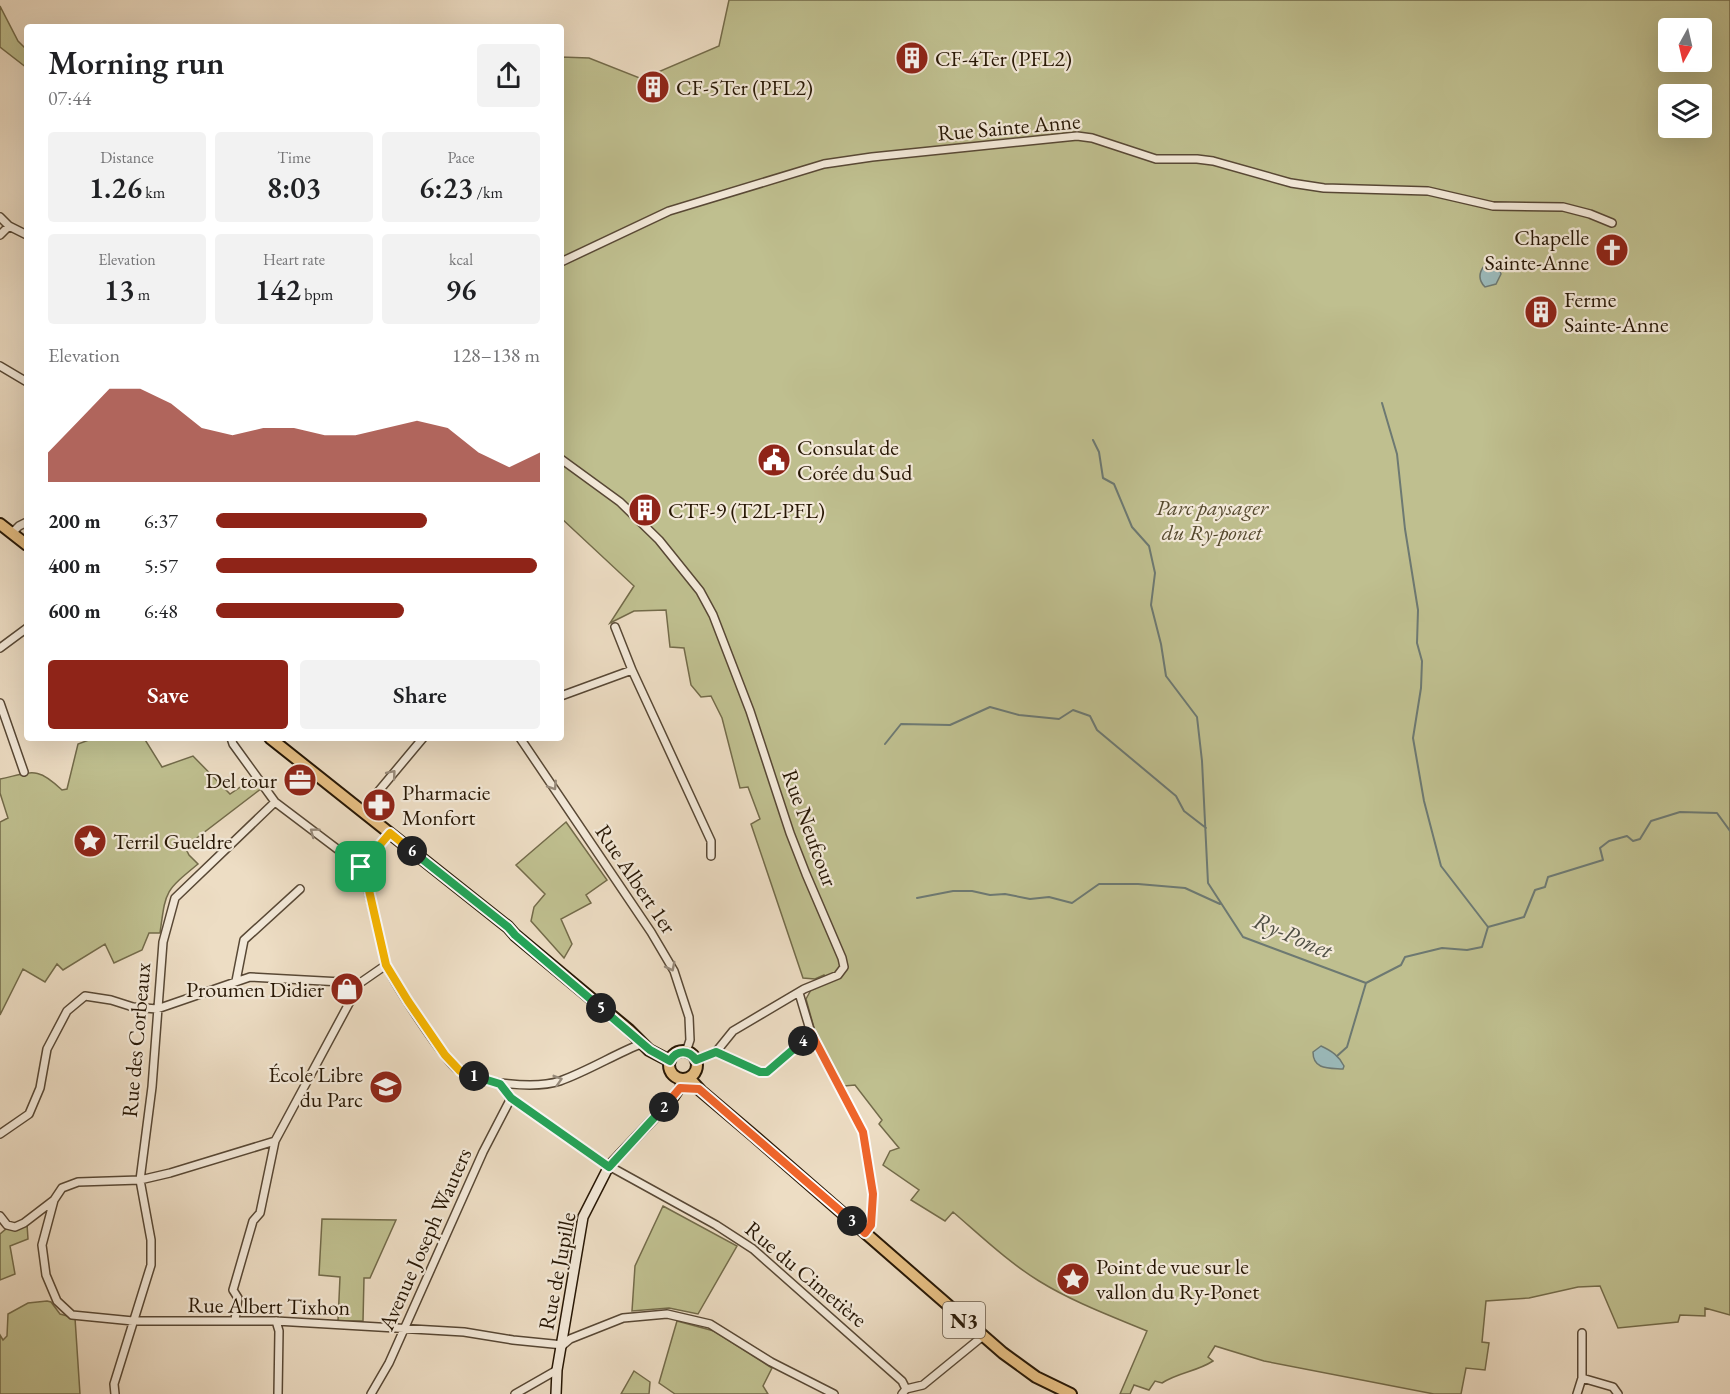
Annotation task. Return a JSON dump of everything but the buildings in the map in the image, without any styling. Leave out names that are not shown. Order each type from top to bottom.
[{"type":"main road","points":[[0,525],[24,543]]},
{"type":"main road","name":"N3","points":[[274,741],[508,927],[654,1052],[670,1061],[669,1067],[672,1072],[699,1089],[983,1336],[1023,1368],[1052,1386],[1071,1394]]},
{"type":"main road","points":[[670,1061],[677,1053],[687,1052],[696,1060],[697,1067],[687,1080]]},
{"type":"street","name":"Rue Sainte Anne","points":[[564,261],[669,211],[824,164],[1077,136],[1092,138],[1156,159],[1213,161],[1291,183],[1352,190],[1413,190],[1442,194],[1492,206],[1563,207],[1612,223]]},
{"type":"street","points":[[0,217],[9,226],[24,234]]},
{"type":"street","points":[[0,235],[9,226]]},
{"type":"street","points":[[0,366],[24,380]]},
{"type":"street","name":"Rue Neufcour","points":[[564,461],[620,502],[659,540],[707,603],[750,711],[798,854],[843,958],[844,967],[840,974],[810,986],[734,1031],[716,1052]]},
{"type":"street","points":[[12,533],[24,524]]},
{"type":"street","points":[[615,627],[632,670],[711,841],[711,856]]},
{"type":"street","points":[[0,648],[24,630]]},
{"type":"street","points":[[564,695],[632,670]]},
{"type":"street","points":[[0,703],[24,772]]},
{"type":"street","points":[[232,741],[275,802],[361,867],[368,886],[386,965],[408,1001],[454,1066],[460,1071],[500,1084],[538,1085],[560,1081],[643,1043]]},
{"type":"street","points":[[362,811],[420,741]]},
{"type":"street","name":"Rue Albert 1er","points":[[522,741],[651,932],[674,971],[689,1017],[690,1040],[687,1052]]},
{"type":"street","name":"Rue des Corbeaux","points":[[115,1394],[114,1384],[151,1265],[152,1240],[140,1180],[152,1088],[163,942],[175,898],[275,802]]},
{"type":"street","points":[[361,867],[390,833]]},
{"type":"street","points":[[236,981],[244,940],[300,889]]},
{"type":"street","points":[[235,1320],[238,1298],[233,1290],[253,1221],[260,1213],[275,1141],[360,983],[386,965]]},
{"type":"street","points":[[0,1134],[29,1114],[40,1089],[47,1049],[67,1011],[85,996],[111,1000],[133,1007],[157,1009],[250,977],[360,983]]},
{"type":"street","points":[[799,993],[811,1033],[863,1132],[873,1194],[871,1225],[865,1233]]},
{"type":"street","points":[[696,1060],[716,1052],[760,1072],[767,1072],[811,1033]]},
{"type":"street","name":"Rue de Jupille","points":[[556,1394],[557,1370],[583,1217],[609,1167],[687,1080]]},
{"type":"street","name":"Rue du Cimetière","points":[[500,1084],[511,1098],[609,1167],[716,1225],[753,1249],[902,1381],[904,1391]]},
{"type":"street","name":"Avenue Joseph Wauters","points":[[371,1394],[389,1363],[483,1152],[511,1098]]},
{"type":"street","points":[[134,1321],[72,1315],[57,1301],[46,1275],[42,1245],[54,1200],[62,1188],[78,1182],[140,1180],[275,1141]]},
{"type":"street","points":[[0,1216],[7,1225],[15,1227],[24,1223],[54,1200]]},
{"type":"street","points":[[563,1345],[623,1318],[667,1314],[710,1324],[771,1362],[834,1394]]},
{"type":"street","name":"Rue Albert Tixhon","points":[[134,1321],[276,1321],[404,1328],[464,1332],[563,1345]]},
{"type":"street","points":[[276,1321],[279,1331],[278,1394]]},
{"type":"street","points":[[1577,1394],[1582,1378],[1582,1333]]},
{"type":"street","points":[[904,1391],[923,1385],[983,1336]]},
{"type":"street","points":[[515,1394],[557,1370]]},
{"type":"street","points":[[1582,1378],[1613,1387],[1618,1394]]},
{"type":"green space","name":"Parc paysager du Ry-ponet","points":[[729,0],[1730,0],[1730,1315],[1705,1308],[1705,1316],[1680,1315],[1678,1322],[1618,1328],[1600,1286],[1578,1287],[1529,1298],[1486,1301],[1482,1342],[1489,1343],[1485,1370],[1466,1368],[1461,1394],[1434,1394],[1264,1361],[1215,1346],[1208,1357],[1213,1361],[1207,1365],[1162,1383],[1155,1381],[1149,1390],[1134,1385],[1130,1394],[1120,1394],[1147,1331],[1052,1289],[1006,1257],[953,1212],[945,1221],[911,1200],[919,1190],[883,1165],[890,1151],[899,1148],[879,1124],[882,1120],[855,1085],[844,1086],[816,1035],[806,999],[812,988],[828,982],[824,975],[815,979],[803,978],[751,824],[760,819],[748,787],[740,788],[722,718],[711,696],[701,697],[691,685],[684,648],[670,647],[666,610],[634,611],[610,623],[634,586],[564,521],[564,57],[589,58],[642,79],[719,46]]},
{"type":"green space","points":[[0,6],[18,41],[24,47],[24,66],[0,47]]},
{"type":"green space","points":[[86,741],[146,741],[162,767],[193,756],[230,794],[255,777],[262,788],[185,847],[198,864],[168,893],[160,933],[149,933],[142,950],[114,963],[105,944],[63,970],[57,964],[45,982],[23,969],[0,1015],[0,822],[8,818],[0,793],[0,779],[34,773],[46,777],[62,790],[67,789],[78,744]]},
{"type":"green space","points":[[566,822],[607,880],[586,895],[591,903],[561,919],[572,944],[564,958],[531,921],[534,907],[545,894],[516,865]]},
{"type":"green space","points":[[663,1206],[737,1246],[698,1314],[669,1308],[632,1311],[635,1266]]},
{"type":"green space","points":[[322,1219],[396,1220],[370,1278],[364,1278],[363,1321],[338,1321],[340,1277],[319,1275]]},
{"type":"green space","points":[[27,1224],[28,1239],[10,1246],[15,1274],[0,1280],[0,1234],[6,1229]]},
{"type":"green space","points":[[51,1302],[60,1314],[75,1318],[80,1394],[0,1394],[0,1335],[3,1340],[7,1336],[8,1314],[28,1303]]},
{"type":"green space","points":[[677,1321],[714,1331],[772,1368],[763,1386],[768,1394],[675,1394],[659,1383]]},
{"type":"green space","points":[[634,1371],[650,1382],[649,1394],[621,1394]]},
{"type":"water","points":[[1498,265],[1501,274],[1496,284],[1485,287],[1480,280],[1480,275],[1484,266]]},
{"type":"water","points":[[1321,1046],[1337,1057],[1344,1066],[1343,1069],[1323,1067],[1316,1062],[1313,1052]]},
{"type":"waterway","points":[[1382,403],[1397,454],[1405,529],[1418,610],[1417,643],[1422,661],[1421,688],[1413,738],[1424,801],[1441,866],[1488,927]]},
{"type":"waterway","name":"Ry-Ponet","points":[[1093,440],[1099,452],[1103,478],[1114,484],[1132,527],[1149,546],[1155,573],[1151,605],[1166,676],[1197,717],[1202,761],[1208,883],[1243,937],[1366,983],[1401,965],[1405,957],[1442,948],[1467,950],[1482,947],[1488,927],[1524,917],[1535,890],[1545,887],[1548,877],[1603,860],[1600,848],[1609,841],[1627,836],[1633,841],[1640,839],[1651,821],[1680,812],[1717,813],[1730,831]]},
{"type":"waterway","points":[[885,744],[901,724],[950,725],[990,707],[1019,715],[1059,719],[1073,710],[1090,716],[1097,730],[1176,796],[1184,811],[1206,828]]},
{"type":"waterway","points":[[917,898],[953,891],[972,891],[1030,899],[1049,897],[1072,903],[1099,884],[1138,884],[1185,888],[1220,904]]},
{"type":"waterway","points":[[1337,1056],[1347,1047],[1366,983]]},
{"type":"place","name":"CF-4Ter (PFL2)","points":[[912,58]]},
{"type":"place","name":"CF-5Ter (PFL2)","points":[[653,87]]},
{"type":"place","name":"Chapelle Sainte-Anne","points":[[1612,250]]},
{"type":"place","name":"Ferme Sainte-Anne","points":[[1541,312]]},
{"type":"place","name":"Consulat de Corée du Sud","points":[[774,460]]},
{"type":"place","name":"CTF-9 (T2L-PFL)","points":[[645,510]]},
{"type":"place","name":"Del tour","points":[[300,780]]},
{"type":"place","name":"Pharmacie Monfort","points":[[379,805]]},
{"type":"place","name":"Terril Gueldre","points":[[90,841]]},
{"type":"place","name":"Proumen Didier","points":[[347,989]]},
{"type":"place","name":"École Libre du Parc","points":[[386,1087]]},
{"type":"place","name":"Point de vue sur le vallon du Ry-Ponet","points":[[1073,1279]]},
{"type":"route","points":[[390,833],[508,927],[650,1050],[670,1061],[675,1054],[681,1052],[690,1053],[696,1060],[716,1052],[763,1073],[769,1071],[811,1033],[863,1132],[873,1194],[871,1225],[865,1233],[699,1089],[680,1088],[609,1167],[511,1098],[500,1084],[460,1071],[445,1055],[386,965],[368,886],[361,867],[390,833]]}]
